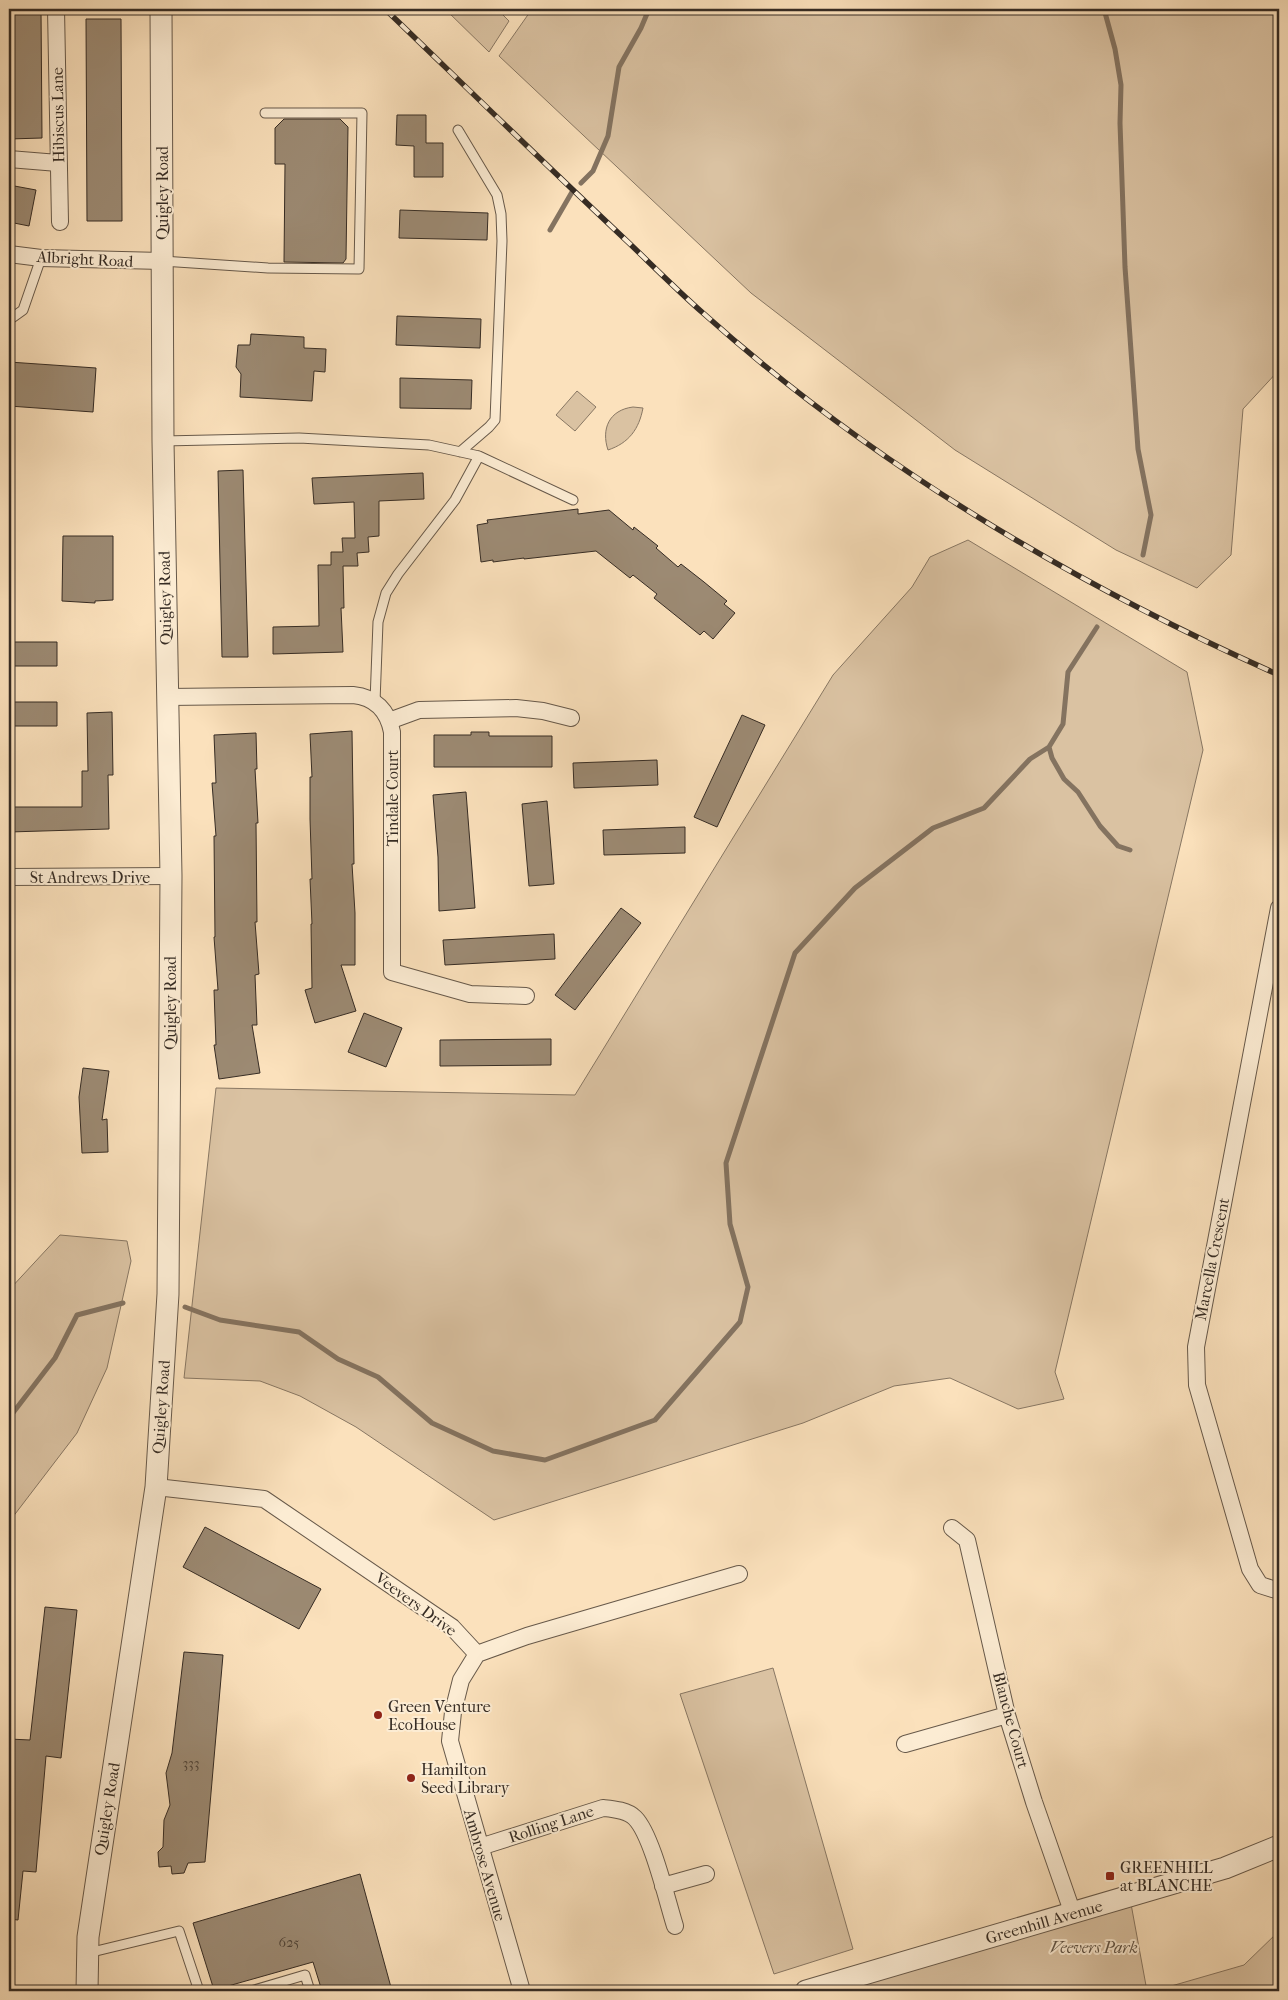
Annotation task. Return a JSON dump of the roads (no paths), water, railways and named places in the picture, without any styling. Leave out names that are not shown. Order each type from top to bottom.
[{"type":"street","name":"Hibiscus Lane","points":[[56,9],[60,222]]},
{"type":"street","name":"Quigley Road","points":[[87,1991],[90,1927],[156,1487],[168,1294],[171,876],[163,441],[161,9]]},
{"type":"street","points":[[9,159],[58,164]]},
{"type":"street","name":"Albright Road","points":[[9,254],[41,258],[162,261]]},
{"type":"street","points":[[167,697],[353,695],[375,702]]},
{"type":"street","name":"Tindale Court","points":[[375,702],[384,710],[389,721],[392,742],[392,972],[470,994],[526,996]]},
{"type":"street","points":[[389,721],[419,710],[506,708],[543,711],[571,718]]},
{"type":"street","name":"St Andrews Drive","points":[[9,877],[171,876]]},
{"type":"street","name":"Marcella Crescent","points":[[1279,908],[1196,1346],[1197,1386],[1250,1569],[1260,1585],[1279,1592]]},
{"type":"street","name":"Veevers Drive","points":[[156,1487],[264,1499],[452,1626],[476,1654]]},
{"type":"street","name":"Blanche Court","points":[[952,1528],[967,1540],[1007,1715],[1034,1802],[1073,1914]]},
{"type":"street","points":[[476,1654],[527,1636],[739,1574]]},
{"type":"street","name":"Ambrose Avenue","points":[[476,1654],[461,1680],[453,1712],[450,1741],[522,1991]]},
{"type":"street","points":[[905,1744],[1007,1715]]},
{"type":"street","name":"Rolling Lane","points":[[480,1847],[603,1808],[622,1811],[634,1817],[645,1831],[675,1926]]},
{"type":"street","name":"Greenhill Avenue","points":[[806,1991],[1225,1868],[1279,1846]]},
{"type":"street","points":[[663,1886],[706,1874]]},
{"type":"lane","points":[[162,261],[268,268],[359,269],[362,113],[265,113]]},
{"type":"lane","points":[[458,130],[497,195],[501,214],[502,241],[495,420],[460,452]]},
{"type":"lane","points":[[9,320],[23,310],[41,258]]},
{"type":"lane","points":[[163,441],[298,438],[429,445],[479,456],[573,500]]},
{"type":"lane","points":[[375,702],[378,622],[386,593],[398,574],[455,500],[479,456]]},
{"type":"lane","points":[[88,1953],[179,1931],[199,1991]]},
{"type":"lane","points":[[251,1991],[304,1975],[310,1991]]},
{"type":"waterway","points":[[581,183],[593,171],[608,136],[619,67],[641,28],[649,9]]},
{"type":"waterway","points":[[1104,9],[1115,49],[1121,85],[1120,123],[1125,267],[1138,449],[1151,515],[1143,555]]},
{"type":"waterway","points":[[550,230],[572,192]]},
{"type":"waterway","points":[[185,1307],[220,1320],[299,1332],[338,1359],[378,1377],[432,1423],[493,1451],[545,1460],[655,1420],[740,1322],[748,1287],[730,1224],[726,1163],[795,953],[855,888],[933,828],[984,808],[1030,759],[1049,747],[1063,724],[1068,672],[1097,627]]},
{"type":"waterway","points":[[1049,747],[1052,758],[1064,779],[1078,792],[1100,826],[1118,846],[1130,850]]},
{"type":"waterway","points":[[9,1418],[55,1358],[77,1315],[123,1303]]},
{"type":"railway","points":[[385,9],[694,305],[768,368],[836,421],[905,470],[1051,560],[1126,601],[1279,675]]},
{"type":"place","name":"Green Venture EcoHouse","points":[[378,1715]]},
{"type":"place","name":"Hamilton Seed Library","points":[[411,1778]]},
{"type":"place","name":"GREENHILL at BLANCHE","points":[[1110,1876]]},
{"type":"park label","name":"Veevers Park","points":[[1094,1947]]}]
